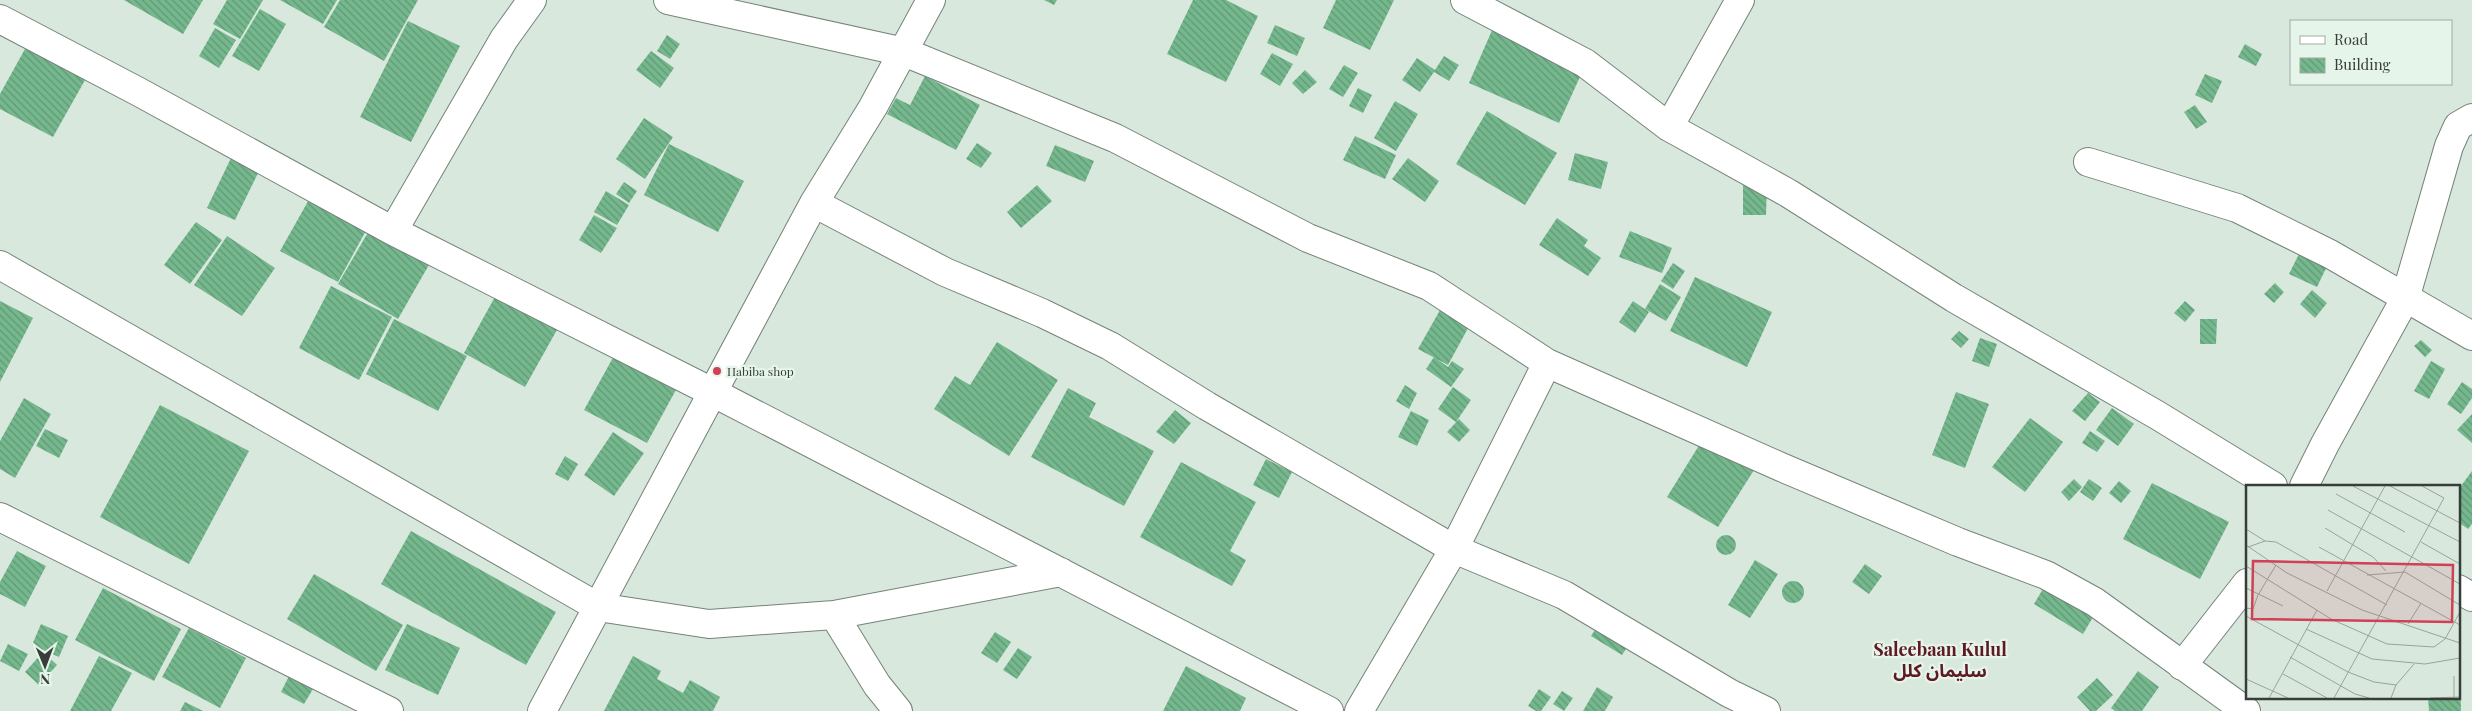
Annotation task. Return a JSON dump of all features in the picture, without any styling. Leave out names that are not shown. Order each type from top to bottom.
[{"type":"street","points":[[393,231],[504,39],[532,0]]},
{"type":"street","points":[[668,0],[904,52],[1115,138],[1308,238],[1430,286],[1546,363],[1781,467],[1958,542],[2046,575],[2096,602],[2246,711]]},
{"type":"street","points":[[542,711],[814,203],[904,52],[932,0]]},
{"type":"street","points":[[1465,0],[1585,64],[1669,127],[1788,193],[1954,298],[2157,415],[2271,485]]},
{"type":"street","points":[[1669,127],[1740,0]]},
{"type":"street","points":[[0,19],[139,92],[393,231],[712,392],[1329,711]]},
{"type":"street","points":[[2305,485],[2405,298],[2449,146],[2458,126],[2472,118]]},
{"type":"street","points":[[2088,162],[2237,208],[2330,254],[2472,336]]},
{"type":"street","points":[[814,203],[945,272],[1042,313],[1110,346],[1215,411],[1454,549],[1564,595],[1729,693],[1766,711]]},
{"type":"street","points":[[0,265],[598,607],[709,624],[834,615],[1061,572]]},
{"type":"street","points":[[1359,711],[1454,549],[1546,363]]},
{"type":"street","points":[[0,517],[389,711]]},
{"type":"street","points":[[2182,666],[2246,584]]},
{"type":"street","points":[[2460,590],[2472,597]]},
{"type":"street","points":[[834,615],[877,685],[898,711]]},
{"type":"building","points":[[124,0],[203,0],[183,34]]},
{"type":"building","points":[[227,0],[263,0],[240,39],[213,24]]},
{"type":"building","points":[[280,0],[337,0],[323,24]]},
{"type":"building","points":[[340,0],[418,0],[384,61],[324,27]]},
{"type":"building","points":[[1044,0],[1057,0],[1054,5]]},
{"type":"building","points":[[1193,0],[1226,0],[1258,16],[1226,82],[1167,54]]},
{"type":"building","points":[[1336,0],[1394,0],[1370,50],[1323,28]]},
{"type":"building","points":[[260,9],[286,24],[259,71],[232,56]]},
{"type":"building","points":[[408,21],[460,46],[411,142],[360,117]]},
{"type":"building","points":[[1275,25],[1305,38],[1297,56],[1267,43]]},
{"type":"building","points":[[215,28],[236,40],[219,68],[199,56]]},
{"type":"building","points":[[1493,28],[1584,68],[1559,123],[1469,83]]},
{"type":"building","points":[[667,35],[680,44],[670,59],[657,51]]},
{"type":"building","points":[[30,40],[89,73],[53,137],[0,109],[0,94]]},
{"type":"building","points":[[2245,44],[2262,54],[2256,66],[2238,57]]},
{"type":"building","points":[[651,51],[674,68],[660,88],[636,70]]},
{"type":"building","points":[[1272,53],[1293,64],[1280,86],[1260,74]]},
{"type":"building","points":[[1444,56],[1459,65],[1449,81],[1434,72],[1420,92],[1402,80],[1417,58],[1435,70]]},
{"type":"building","points":[[1344,65],[1358,73],[1343,97],[1329,89]]},
{"type":"building","points":[[1305,70],[1317,82],[1303,94],[1292,83]]},
{"type":"building","points":[[2205,74],[2222,81],[2212,103],[2195,95]]},
{"type":"building","points":[[925,76],[980,105],[956,150],[887,114],[896,98],[910,105]]},
{"type":"building","points":[[1358,88],[1372,95],[1363,113],[1349,106]]},
{"type":"building","points":[[1395,101],[1418,114],[1396,151],[1374,138]]},
{"type":"building","points":[[2195,105],[2207,122],[2196,129],[2184,112]]},
{"type":"building","points":[[1487,111],[1557,153],[1525,205],[1456,164]]},
{"type":"building","points":[[644,118],[673,137],[645,179],[616,159]]},
{"type":"building","points":[[1355,136],[1396,155],[1385,179],[1343,160]]},
{"type":"building","points":[[977,143],[992,153],[981,168],[966,159]]},
{"type":"building","points":[[669,144],[744,181],[718,232],[644,195]]},
{"type":"building","points":[[1055,145],[1094,161],[1085,182],[1046,166]]},
{"type":"building","points":[[1575,153],[1608,162],[1601,189],[1568,180]]},
{"type":"building","points":[[231,158],[259,171],[235,220],[207,208]]},
{"type":"building","points":[[1408,158],[1439,181],[1425,202],[1392,179]]},
{"type":"building","points":[[624,182],[637,191],[629,203],[616,194]]},
{"type":"building","points":[[1743,182],[1767,183],[1766,215],[1743,215]]},
{"type":"building","points":[[1037,185],[1052,201],[1021,228],[1007,212]]},
{"type":"building","points":[[606,191],[629,205],[617,225],[594,212]]},
{"type":"building","points":[[311,196],[368,227],[338,282],[280,251]]},
{"type":"building","points":[[594,215],[617,228],[601,253],[579,240]]},
{"type":"building","points":[[1557,218],[1588,240],[1584,246],[1601,258],[1588,276],[1539,245]]},
{"type":"building","points":[[196,222],[222,240],[190,284],[164,265]]},
{"type":"building","points":[[370,229],[430,263],[398,319],[338,284]]},
{"type":"building","points":[[1630,231],[1672,248],[1662,273],[1619,257]]},
{"type":"building","points":[[227,236],[275,268],[242,316],[194,285]]},
{"type":"building","points":[[2303,246],[2331,258],[2317,287],[2289,274]]},
{"type":"building","points":[[1673,263],[1685,271],[1673,289],[1661,281]]},
{"type":"building","points":[[1695,277],[1772,312],[1747,367],[1670,331]]},
{"type":"building","points":[[2275,283],[2284,292],[2274,303],[2264,294]]},
{"type":"building","points":[[1660,284],[1681,297],[1666,321],[1645,309]]},
{"type":"building","points":[[331,286],[392,317],[359,380],[299,348]]},
{"type":"building","points":[[2312,290],[2327,303],[2315,318],[2300,304]]},
{"type":"building","points":[[496,295],[558,328],[525,387],[464,353]]},
{"type":"building","points":[[0,301],[33,318],[0,382]]},
{"type":"building","points":[[1633,301],[1649,312],[1635,333],[1619,322]]},
{"type":"building","points":[[2185,301],[2195,310],[2185,322],[2174,313]]},
{"type":"building","points":[[1444,303],[1473,319],[1448,365],[1418,349]]},
{"type":"building","points":[[394,319],[467,356],[438,411],[366,374]]},
{"type":"building","points":[[2200,319],[2217,319],[2216,344],[2200,344]]},
{"type":"building","points":[[1959,331],[1969,339],[1961,348],[1951,339]]},
{"type":"building","points":[[1980,338],[1997,344],[1989,367],[1972,361]]},
{"type":"building","points":[[2421,340],[2432,350],[2425,357],[2414,346]]},
{"type":"building","points":[[997,342],[1058,380],[1009,456],[934,409],[955,376],[970,385]]},
{"type":"building","points":[[615,354],[677,388],[647,443],[584,410]]},
{"type":"building","points":[[1434,357],[1448,367],[1452,361],[1464,369],[1451,387],[1426,369]]},
{"type":"building","points":[[2431,361],[2445,369],[2429,399],[2414,391]]},
{"type":"building","points":[[2462,382],[2472,389],[2472,398],[2461,414],[2447,404]]},
{"type":"building","points":[[1405,385],[1417,393],[1409,409],[1396,401]]},
{"type":"building","points":[[1453,387],[1471,400],[1456,422],[1438,409]]},
{"type":"building","points":[[1068,388],[1096,403],[1089,417],[1154,451],[1124,506],[1031,457]]},
{"type":"building","points":[[1956,392],[1989,404],[1965,468],[1932,455]]},
{"type":"building","points":[[2088,393],[2100,402],[2085,421],[2072,411]]},
{"type":"building","points":[[24,398],[51,414],[15,478],[0,469],[0,441]]},
{"type":"building","points":[[160,405],[249,451],[189,564],[100,517]]},
{"type":"building","points":[[2112,408],[2134,424],[2118,446],[2096,430]]},
{"type":"building","points":[[1175,410],[1191,423],[1174,444],[1156,432]]},
{"type":"building","points":[[1411,411],[1429,420],[1417,446],[1398,437]]},
{"type":"building","points":[[2472,414],[2472,443],[2457,430]]},
{"type":"building","points":[[2030,418],[2063,442],[2025,492],[1992,467]]},
{"type":"building","points":[[1459,419],[1470,430],[1459,442],[1447,432]]},
{"type":"building","points":[[45,429],[68,440],[59,458],[36,446]]},
{"type":"building","points":[[2090,431],[2105,441],[2097,452],[2082,443]]},
{"type":"building","points":[[613,432],[644,453],[614,496],[584,475]]},
{"type":"building","points":[[1703,439],[1754,470],[1718,527],[1667,497]]},
{"type":"building","points":[[565,456],[578,464],[568,481],[555,474]]},
{"type":"building","points":[[1266,459],[1292,472],[1279,498],[1253,485]]},
{"type":"building","points":[[1181,462],[1256,502],[1230,551],[1246,560],[1232,586],[1140,537]]},
{"type":"building","points":[[2472,471],[2472,524],[2468,529],[2460,523],[2460,487]]},
{"type":"building","points":[[2074,479],[2082,487],[2069,501],[2061,492]]},
{"type":"building","points":[[2089,479],[2102,488],[2093,501],[2080,492]]},
{"type":"building","points":[[2119,481],[2131,491],[2121,503],[2109,493]]},
{"type":"building","points":[[2152,483],[2229,522],[2200,579],[2123,539]]},
{"type":"building","points":[[411,531],[556,612],[526,665],[381,584]]},
{"type":"building","points":[[1726,535],[1733,538],[1736,545],[1733,552],[1726,555],[1719,552],[1716,545],[1719,538]]},
{"type":"building","points":[[17,551],[46,566],[25,607],[0,594],[0,582]]},
{"type":"building","points":[[1755,560],[1778,574],[1750,618],[1728,605]]},
{"type":"building","points":[[1865,564],[1882,576],[1869,594],[1852,582]]},
{"type":"building","points":[[314,574],[403,625],[376,671],[287,619]]},
{"type":"building","points":[[2050,577],[2099,607],[2083,634],[2034,604]]},
{"type":"building","points":[[1793,581],[1801,584],[1804,592],[1801,600],[1793,603],[1785,600],[1782,592],[1785,584]]},
{"type":"building","points":[[103,588],[181,629],[154,681],[75,640]]},
{"type":"building","points":[[1600,622],[1631,641],[1622,655],[1591,636]]},
{"type":"building","points":[[41,624],[68,636],[59,657],[32,645]]},
{"type":"building","points":[[407,624],[460,648],[438,695],[385,670]]},
{"type":"building","points":[[189,628],[246,658],[220,708],[162,677]]},
{"type":"building","points":[[995,632],[1011,642],[997,663],[981,653]]},
{"type":"building","points":[[8,644],[28,654],[19,671],[0,661]]},
{"type":"building","points":[[1018,648],[1032,657],[1017,679],[1003,670]]},
{"type":"building","points":[[43,652],[57,665],[39,685],[25,672]]},
{"type":"building","points":[[99,656],[132,673],[111,711],[70,711]]},
{"type":"building","points":[[633,656],[661,671],[657,679],[683,693],[690,680],[720,697],[713,711],[604,711]]},
{"type":"building","points":[[1186,666],[1246,698],[1240,711],[1163,711]]},
{"type":"building","points":[[2138,671],[2159,687],[2142,711],[2115,711],[2111,708]]},
{"type":"building","points":[[2460,672],[2461,711],[2429,711],[2428,698],[2460,698]]},
{"type":"building","points":[[289,676],[313,689],[304,704],[281,692]]},
{"type":"building","points":[[2097,678],[2113,695],[2096,711],[2090,711],[2077,697]]},
{"type":"building","points":[[1597,687],[1613,697],[1605,711],[1583,711]]},
{"type":"building","points":[[1539,689],[1551,697],[1541,711],[1536,711],[1528,706]]},
{"type":"building","points":[[1562,691],[1573,698],[1564,711],[1553,704]]},
{"type":"building","points":[[185,702],[203,711],[180,711]]},
{"type":"place","name":"Habiba shop","points":[[717,371]]},
{"type":"district","name":"Saleebaan Kulul سليمان كلل","points":[[1940,660]]}]
